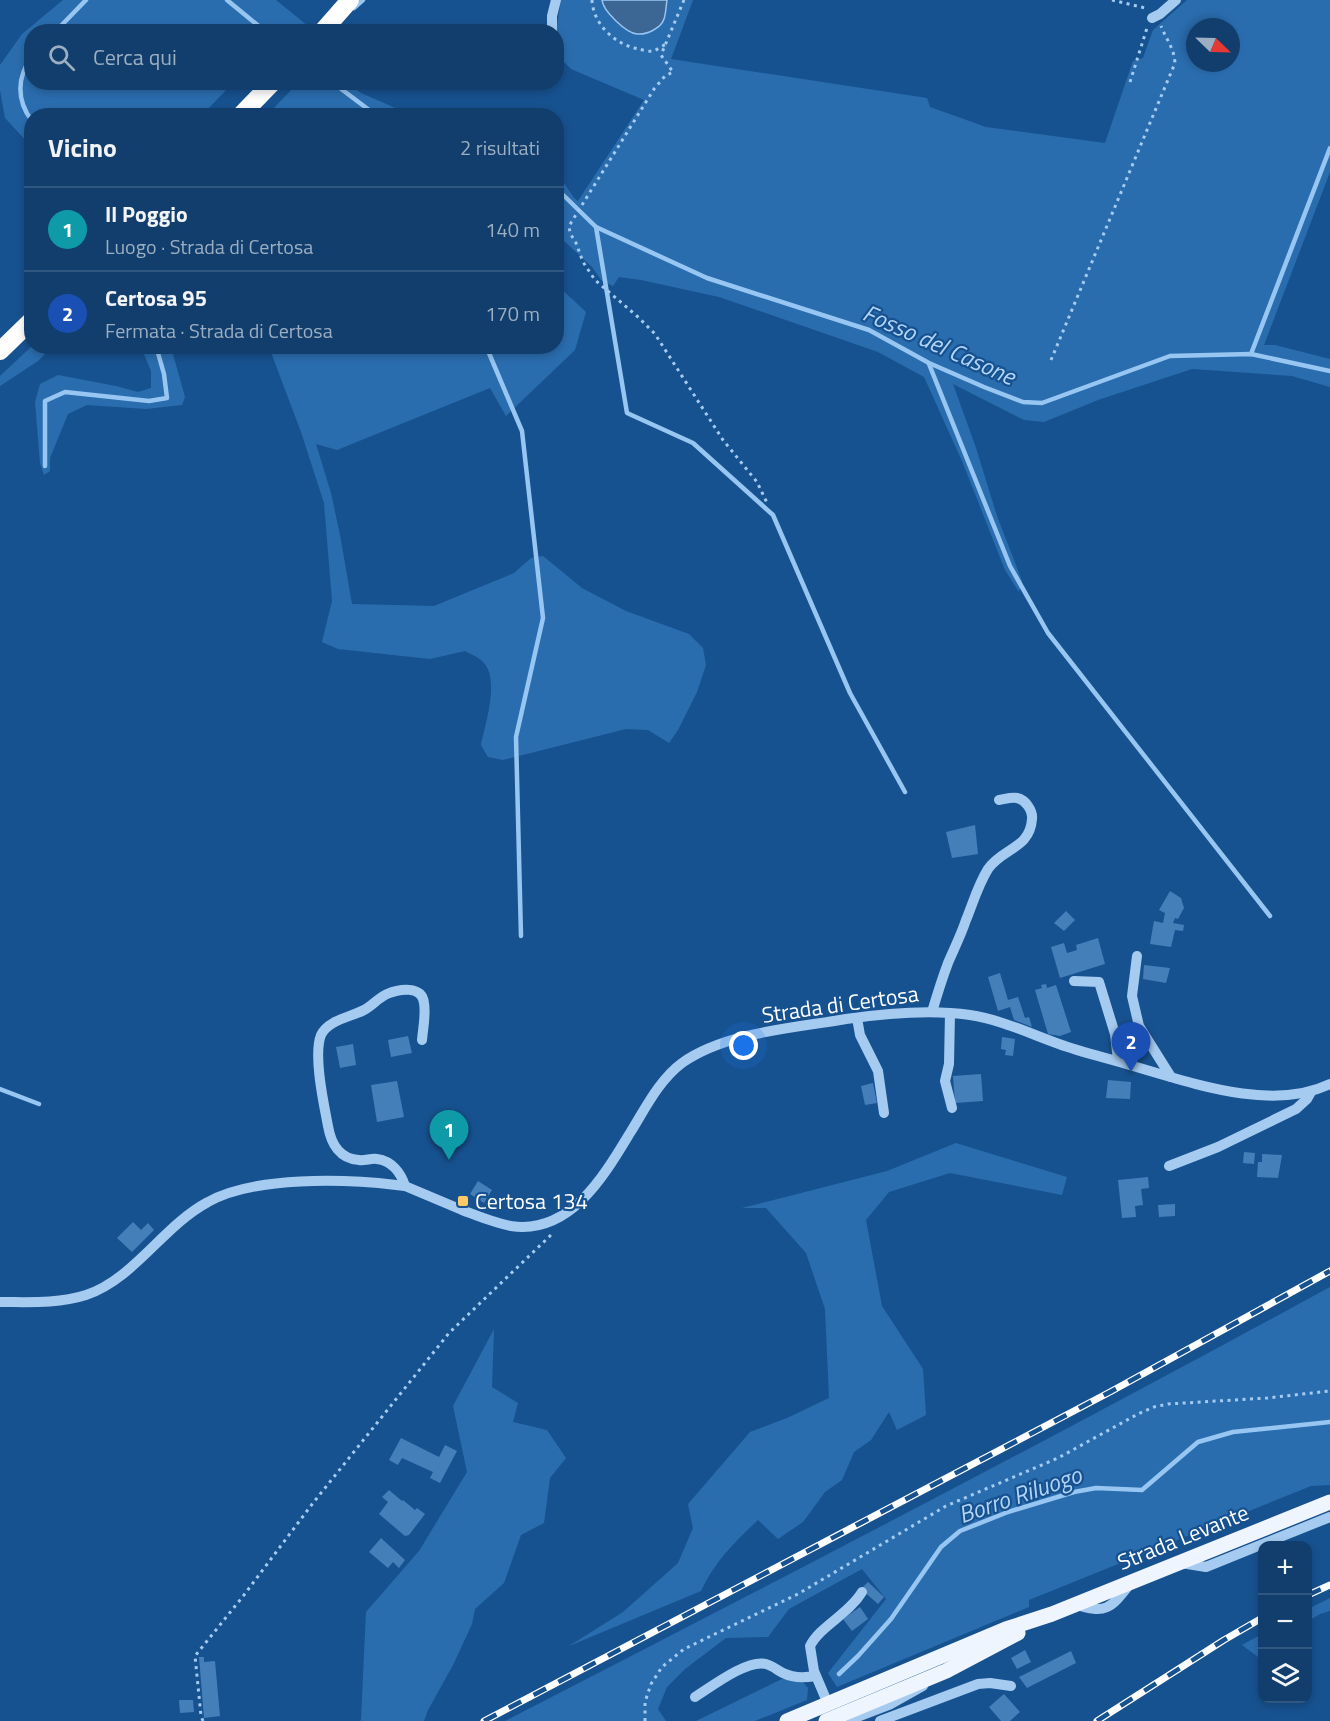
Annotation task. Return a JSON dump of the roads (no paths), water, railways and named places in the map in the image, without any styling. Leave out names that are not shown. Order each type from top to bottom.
[{"type":"highway","points":[[329,24],[350,0]]},
{"type":"highway","points":[[248,108],[265,90]]},
{"type":"highway","points":[[0,351],[24,327]]},
{"type":"main road","name":"Strada Levante","points":[[787,1721],[989,1636],[1052,1614],[1330,1502]]},
{"type":"main road","name":"Strada Levante","points":[[826,1721],[946,1671],[1052,1614]]},
{"type":"street","points":[[552,24],[556,0]]},
{"type":"street","points":[[1152,18],[1176,0]]},
{"type":"street","points":[[932,1012],[973,899],[987,870],[994,861],[1023,843],[1028,835],[1033,818],[1024,801],[1016,797],[999,800]]},
{"type":"street","points":[[1137,956],[1132,996],[1139,1026],[1171,1077]]},
{"type":"street","points":[[1074,981],[1100,982],[1115,1034],[1118,1061]]},
{"type":"street","points":[[405,1186],[402,1176],[389,1162],[376,1158],[360,1161],[344,1156],[333,1144],[328,1129],[318,1054],[321,1034],[332,1023],[363,1010],[387,994],[402,990],[413,989],[425,1001],[422,1040]]},
{"type":"street","name":"Strada di Certosa","points":[[0,1302],[64,1300],[103,1288],[124,1273],[187,1215],[216,1198],[237,1190],[263,1185],[306,1181],[405,1186],[483,1218],[512,1226],[546,1224],[565,1214],[597,1183],[656,1092],[674,1070],[687,1060],[709,1048],[744,1037],[857,1018],[932,1012],[970,1015],[988,1019],[1080,1052],[1171,1077],[1254,1095],[1279,1097],[1311,1092],[1330,1084]]},
{"type":"street","points":[[950,1013],[950,1064],[945,1081],[952,1108]]},
{"type":"street","points":[[857,1018],[860,1035],[878,1071],[884,1113]]},
{"type":"street","points":[[1169,1166],[1218,1147],[1296,1109],[1311,1092]]},
{"type":"street","points":[[1177,1563],[1206,1567],[1330,1517]]},
{"type":"street","points":[[828,1704],[815,1676],[810,1651],[812,1642],[849,1609],[862,1592]]},
{"type":"street","points":[[695,1697],[725,1678],[757,1664],[769,1665],[795,1677],[815,1676]]},
{"type":"street","points":[[847,1721],[901,1699],[946,1671]]},
{"type":"street","points":[[880,1721],[978,1684],[1011,1686]]},
{"type":"waterway","points":[[63,24],[86,0]]},
{"type":"waterway","name":"Fosso del Casone","points":[[227,0],[256,24]]},
{"type":"waterway","points":[[354,8],[363,0]]},
{"type":"waterway","points":[[24,70],[20,89],[24,108]]},
{"type":"waterway","name":"Fosso del Casone","points":[[343,90],[366,108]]},
{"type":"waterway","points":[[1251,354],[1330,148]]},
{"type":"waterway","name":"Fosso del Casone","points":[[564,196],[596,227],[707,278],[869,330],[929,363],[1023,402],[1042,403],[1170,356],[1251,354],[1330,371]]},
{"type":"waterway","points":[[596,227],[627,413],[693,443],[773,515],[850,693],[905,792]]},
{"type":"waterway","points":[[45,466],[45,401],[65,392],[149,401],[167,398],[158,354]]},
{"type":"waterway","points":[[489,354],[522,431],[543,618],[516,737],[521,936]]},
{"type":"waterway","points":[[929,364],[1010,566],[1048,633],[1270,916]]},
{"type":"waterway","points":[[0,1089],[39,1104]]},
{"type":"waterway","name":"Borro Riluogo","points":[[839,1674],[891,1619],[941,1547],[960,1531],[1008,1512],[1074,1492],[1096,1488],[1142,1490],[1198,1442],[1233,1432],[1330,1422]]},
{"type":"railway","points":[[484,1721],[1110,1392],[1330,1271]]},
{"type":"railway","points":[[1312,1593],[1330,1585]]},
{"type":"railway","points":[[1097,1721],[1258,1620]]},
{"type":"place","name":"Certosa 95","points":[[1131,1072]]},
{"type":"place","name":"Il Poggio","points":[[449,1160]]},
{"type":"place","name":"Certosa 134","points":[[463,1201]]}]
